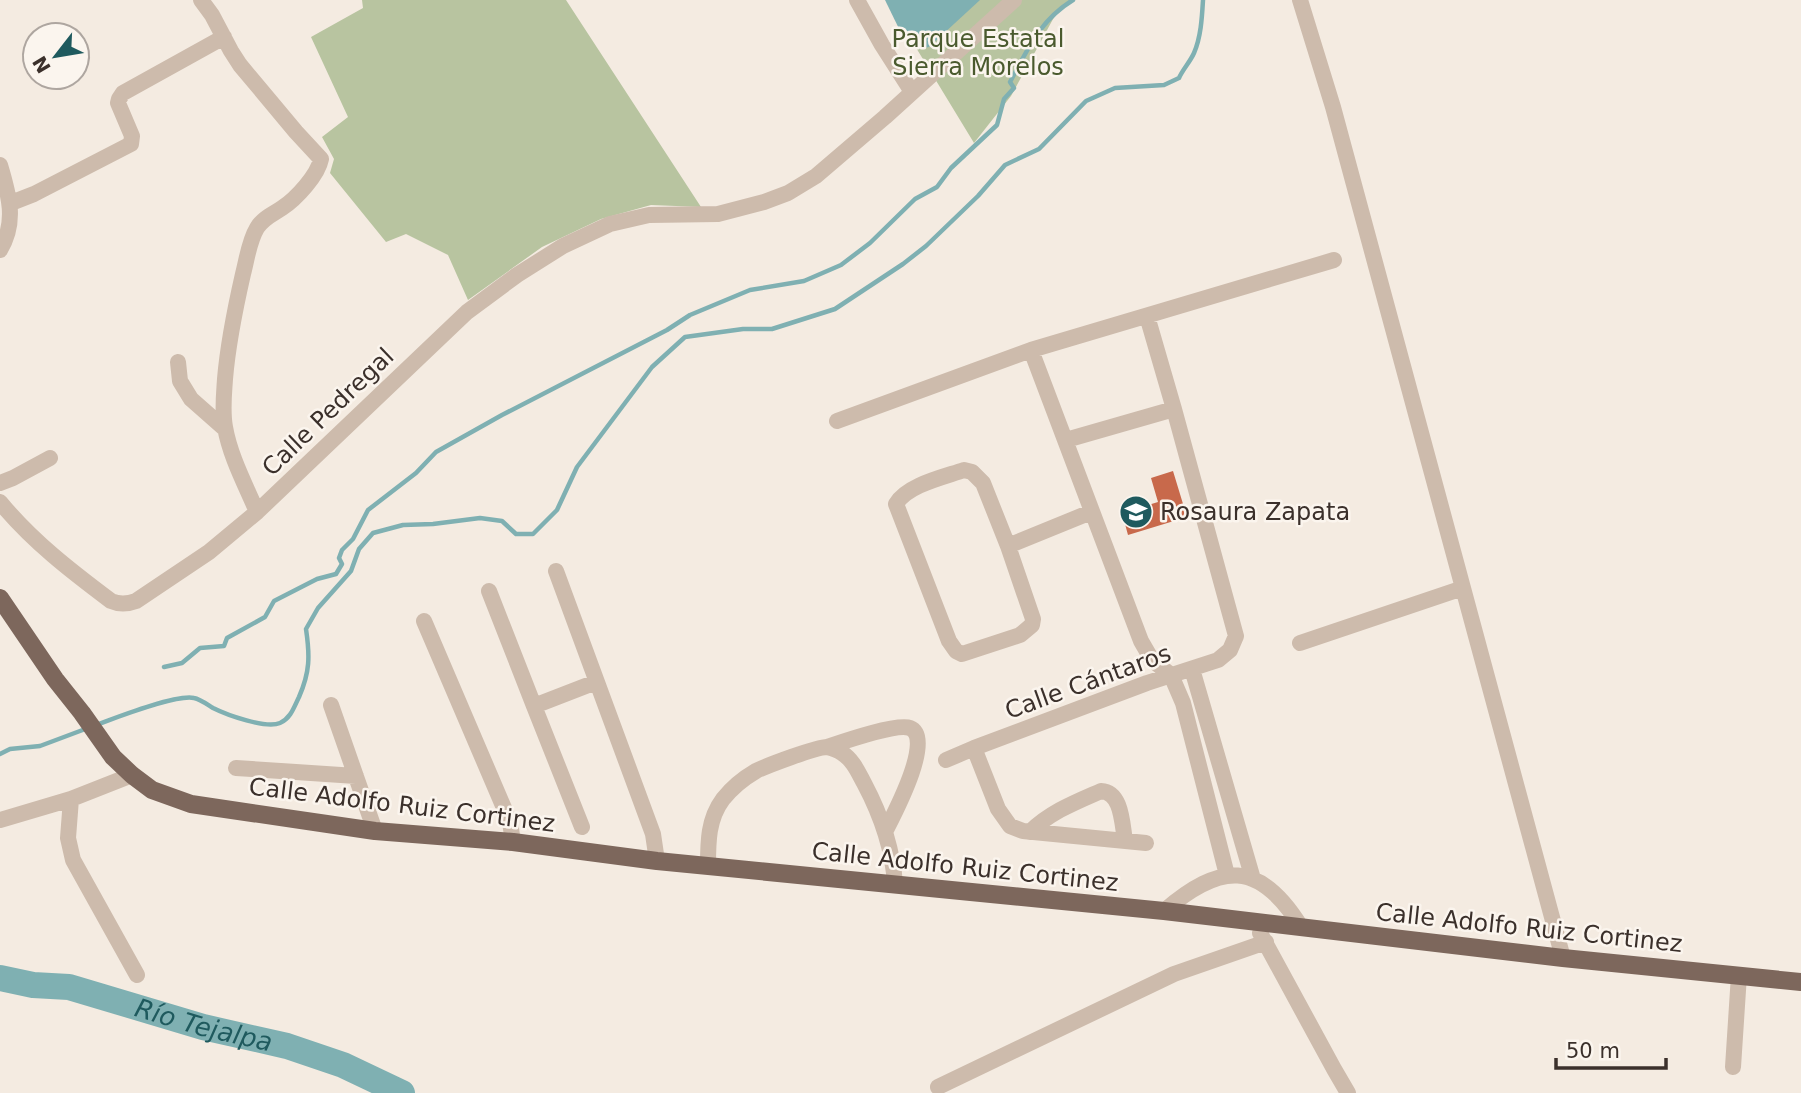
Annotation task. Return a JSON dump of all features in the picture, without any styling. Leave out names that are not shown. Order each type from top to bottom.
[{"type":"main road","name":"Calle Adolfo Ruiz Cortinez","points":[[0,598],[113,757],[152,790],[191,804],[375,831],[513,842],[657,861],[1164,911],[1563,958],[1801,982]]},
{"type":"street","points":[[201,0],[240,65],[321,159],[317,170],[298,194],[262,221],[257,228],[252,239],[228,346],[222,411],[225,429],[230,448],[257,512]]},
{"type":"street","points":[[857,0],[881,45],[912,92]]},
{"type":"street","name":"Calle Pedregal","points":[[0,502],[19,524],[73,572],[111,601],[128,604],[136,601],[209,552],[257,512],[467,312],[528,268],[563,246],[610,224],[649,215],[718,214],[764,202],[788,192],[816,176],[1014,0]]},
{"type":"street","points":[[1300,0],[1333,107],[1563,958]]},
{"type":"street","points":[[11,204],[131,144],[132,136],[118,103],[123,93],[224,37]]},
{"type":"street","points":[[0,165],[11,204],[9,230],[0,250]]},
{"type":"street","points":[[836,421],[1031,350],[1334,260]]},
{"type":"street","points":[[1066,440],[1174,409],[1147,316]]},
{"type":"street","points":[[1031,350],[1141,641],[1152,660],[1171,675],[1190,726],[1227,875]]},
{"type":"street","points":[[178,362],[180,381],[191,399],[225,429]]},
{"type":"street","name":"Calle Cántaros","points":[[946,760],[1171,675],[1218,660],[1230,650],[1236,636],[1174,409]]},
{"type":"street","points":[[0,483],[50,458]]},
{"type":"street","points":[[964,470],[972,472],[983,483],[1008,546],[1033,619],[1032,625],[1020,635],[962,653],[949,641],[897,504],[900,497],[914,488],[964,470]]},
{"type":"street","points":[[1008,546],[1091,512]]},
{"type":"street","points":[[556,571],[653,834],[657,861]]},
{"type":"street","points":[[1300,643],[1463,588]]},
{"type":"street","points":[[489,591],[582,827]]},
{"type":"street","points":[[424,621],[510,822],[513,842]]},
{"type":"street","points":[[1192,669],[1253,879]]},
{"type":"street","points":[[534,706],[596,681]]},
{"type":"street","points":[[331,705],[375,831]]},
{"type":"street","points":[[708,866],[708,835],[714,816],[735,787],[755,772],[858,736],[909,727],[915,731],[919,742],[918,752],[914,768],[886,832]]},
{"type":"street","points":[[827,747],[841,752],[854,764],[873,800],[886,832],[894,864],[895,885]]},
{"type":"street","points":[[974,748],[998,809],[1010,827],[1030,832],[1146,843]]},
{"type":"street","points":[[236,768],[356,776]]},
{"type":"street","points":[[0,820],[71,799],[132,775]]},
{"type":"street","points":[[1030,832],[1041,821],[1064,807],[1101,790],[1112,794],[1117,801],[1125,840]]},
{"type":"street","points":[[71,799],[68,838],[73,860],[137,975]]},
{"type":"street","points":[[1164,911],[1206,881],[1227,875],[1253,879],[1276,893],[1290,908],[1301,927]]},
{"type":"street","points":[[1253,922],[1349,1093]]},
{"type":"street","points":[[938,1087],[1174,974],[1266,942]]},
{"type":"street","points":[[1733,1067],[1739,975]]},
{"type":"green space","points":[[362,0],[566,0],[701,207],[651,205],[601,219],[542,247],[468,300],[448,255],[406,234],[386,242],[330,173],[334,159],[322,137],[348,117],[311,37],[363,8]]},
{"type":"green space","name":"Parque Estatal Sierra Morelos","points":[[887,0],[1072,0],[1058,10],[1011,96],[974,143]]},
{"type":"water","points":[[885,0],[980,0],[929,47],[919,49],[905,41]]},
{"type":"building","points":[[1173,471],[1187,517],[1128,535],[1122,513],[1158,502],[1151,478]]},
{"type":"waterway","points":[[164,667],[182,663],[200,648],[224,646],[227,638],[265,617],[274,601],[317,579],[336,574],[342,564],[339,558],[342,550],[353,539],[368,510],[416,473],[436,452],[667,330],[690,315],[750,290],[804,281],[841,265],[870,243],[915,199],[937,187],[951,168],[997,125],[1004,99],[1014,88],[1010,82],[1029,47],[1043,26],[1073,0]]},
{"type":"waterway","points":[[96,725],[145,707],[185,698],[196,699],[219,711],[256,723],[274,724],[284,721],[294,708],[307,672],[306,629],[318,608],[351,571],[359,549],[373,533],[403,525],[480,518],[502,521],[516,534],[533,534],[557,510],[577,467],[652,367],[685,337],[743,329],[772,329],[835,309],[926,246],[978,196],[1005,165],[1039,149],[1086,101],[1115,88],[1164,85],[1179,78],[1196,47],[1203,0]]},
{"type":"waterway","points":[[0,754],[10,749],[40,746],[88,728]]},
{"type":"waterway","name":"Río Tejalpa","points":[[0,978],[33,985],[69,987],[203,1027],[287,1046],[343,1065],[402,1093]]},
{"type":"place","name":"Rosaura Zapata","points":[[1136,512]]}]
